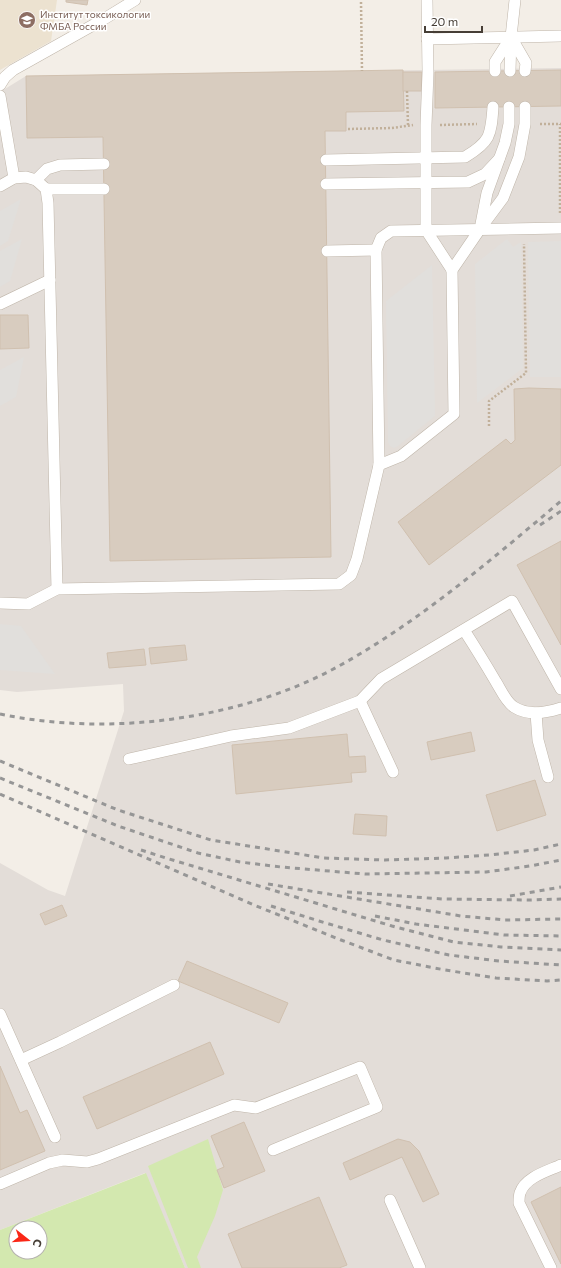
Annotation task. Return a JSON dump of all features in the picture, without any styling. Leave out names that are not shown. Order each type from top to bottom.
[{"type":"lane","points":[[0,85],[5,77],[13,70],[135,0]]},
{"type":"lane","points":[[379,465],[401,456],[454,414],[452,270],[426,230],[426,125],[428,72],[427,0]]},
{"type":"lane","points":[[510,71],[511,37],[515,0]]},
{"type":"lane","points":[[427,39],[561,36]]},
{"type":"lane","points":[[511,37],[526,63],[525,71]]},
{"type":"lane","points":[[495,71],[495,62],[511,37]]},
{"type":"lane","points":[[0,96],[14,178]]},
{"type":"lane","points":[[326,160],[465,158],[478,149],[488,138],[492,124],[494,107]]},
{"type":"lane","points":[[480,229],[487,193],[505,143],[509,124],[509,107]]},
{"type":"lane","points":[[452,270],[503,198],[519,157],[525,124],[525,107]]},
{"type":"lane","points":[[326,184],[468,182],[485,174],[499,159]]},
{"type":"lane","points":[[36,180],[47,169],[60,165],[104,164]]},
{"type":"lane","points":[[0,186],[14,178],[26,177],[36,180],[46,189],[48,203],[57,589]]},
{"type":"lane","points":[[46,189],[104,189]]},
{"type":"lane","points":[[0,603],[28,604],[57,589],[339,584],[351,575],[357,559],[379,465],[376,250],[381,238],[391,231],[560,228]]},
{"type":"lane","points":[[327,251],[376,250]]},
{"type":"lane","points":[[0,304],[50,280]]},
{"type":"lane","points":[[129,759],[231,736],[289,728],[360,701],[381,679],[512,601],[561,689]]},
{"type":"lane","points":[[464,630],[504,696],[512,706],[523,712],[536,713],[549,712],[561,708]]},
{"type":"lane","points":[[360,701],[393,772]]},
{"type":"lane","points":[[536,713],[538,740],[548,777]]},
{"type":"lane","points":[[21,1060],[174,985]]},
{"type":"lane","points":[[0,1014],[55,1137]]},
{"type":"lane","points":[[0,1184],[49,1163],[63,1160],[87,1162],[234,1105],[256,1108],[360,1067],[377,1107],[273,1150]]},
{"type":"lane","points":[[551,1268],[519,1203],[520,1193],[525,1185],[534,1177],[561,1165]]},
{"type":"lane","points":[[390,1200],[420,1268]]},
{"type":"path","points":[[361,2],[362,71]]},
{"type":"path","points":[[408,91],[408,125]]},
{"type":"path","points":[[348,129],[392,128],[408,125],[492,124]]},
{"type":"path","points":[[525,124],[560,124],[560,228]]},
{"type":"path","points":[[489,426],[489,401],[526,373],[524,240]]},
{"type":"shaded area","name":"Институт токсикологии ФМБА России","points":[[0,0],[57,0],[51,41],[0,70]]},
{"type":"shaded area","points":[[561,68],[561,1268],[185,1268],[145,1173],[25,1220],[8,1220],[8,1227],[0,1230],[0,863],[48,890],[65,896],[124,711],[123,684],[17,692],[0,690],[0,92],[26,76]]},
{"type":"shaded area","points":[[21,199],[8,241],[0,246],[0,211]]},
{"type":"shaded area","points":[[22,239],[10,281],[0,287],[0,251]]},
{"type":"shaded area","points":[[507,239],[513,247],[521,242],[523,368],[477,403],[475,264]]},
{"type":"shaded area","points":[[561,241],[561,377],[530,377],[528,242]]},
{"type":"shaded area","points":[[432,265],[435,416],[394,448],[390,446],[388,442],[386,301]]},
{"type":"shaded area","points":[[24,357],[16,397],[0,406],[0,370]]},
{"type":"shaded area","points":[[0,624],[21,626],[55,674],[0,670]]},
{"type":"green space","points":[[208,1139],[223,1190],[215,1216],[197,1257],[201,1268],[188,1268],[148,1166]]},
{"type":"green space","points":[[146,1173],[185,1268],[0,1268],[0,1230],[8,1227],[8,1260],[48,1260],[48,1220],[26,1220]]},
{"type":"building","points":[[66,0],[88,0],[87,5],[66,2]]},
{"type":"building","points":[[403,70],[404,111],[346,112],[346,131],[325,131],[331,557],[110,561],[103,137],[27,138],[26,76]]},
{"type":"building","points":[[561,70],[561,106],[435,108],[435,72]]},
{"type":"building","points":[[403,72],[422,72],[422,91],[403,91]]},
{"type":"building","points":[[0,315],[28,315],[29,348],[0,349]]},
{"type":"building","points":[[514,389],[561,389],[561,465],[429,565],[398,522],[506,439],[511,444],[515,440]]},
{"type":"building","points":[[561,541],[561,645],[517,565]]},
{"type":"building","points":[[185,645],[187,660],[151,664],[149,648]]},
{"type":"building","points":[[144,649],[146,665],[109,668],[107,653]]},
{"type":"building","points":[[471,732],[475,751],[431,760],[427,742]]},
{"type":"building","points":[[347,734],[349,757],[365,756],[366,772],[351,773],[352,782],[236,794],[232,745]]},
{"type":"building","points":[[535,780],[546,815],[497,831],[486,795]]},
{"type":"building","points":[[355,814],[387,816],[386,836],[353,834]]},
{"type":"building","points":[[62,905],[67,916],[45,925],[40,914]]},
{"type":"building","points":[[187,961],[288,1003],[279,1023],[178,981]]},
{"type":"building","points":[[210,1042],[224,1074],[97,1129],[83,1097]]},
{"type":"building","points":[[0,1066],[20,1113],[27,1110],[45,1151],[0,1170]]},
{"type":"building","points":[[244,1122],[265,1171],[224,1188],[217,1170],[224,1167],[211,1136]]},
{"type":"building","points":[[398,1139],[410,1142],[419,1151],[439,1194],[423,1202],[402,1157],[350,1180],[343,1163]]},
{"type":"building","points":[[561,1187],[561,1264],[531,1202]]},
{"type":"building","points":[[319,1197],[347,1265],[339,1268],[242,1268],[228,1234]]},
{"type":"railway","points":[[0,714],[42,721],[85,724],[129,723],[174,719],[217,711],[260,700],[301,685],[339,666],[398,630],[454,589],[561,501]]},
{"type":"railway","points":[[540,525],[561,511]]},
{"type":"railway","points":[[0,761],[118,810],[211,840],[324,858],[385,860],[446,858],[534,850],[561,844]]},
{"type":"railway","points":[[0,778],[118,826],[198,853],[240,862],[365,874],[486,872],[561,860]]},
{"type":"railway","points":[[0,794],[254,905],[394,960],[496,978],[547,981],[561,980]]},
{"type":"railway","points":[[141,850],[392,926],[454,942],[501,947],[561,950]]},
{"type":"railway","points":[[268,884],[461,916],[505,920],[561,919]]},
{"type":"railway","points":[[510,896],[561,887]]},
{"type":"railway","points":[[347,892],[442,899],[561,899]]},
{"type":"railway","points":[[271,906],[383,940],[449,955],[499,961],[561,965]]},
{"type":"railway","points":[[375,916],[416,924],[504,935],[561,936]]},
{"type":"place","name":"Институт токсикологии ФМБА России","points":[[27,20]]}]
